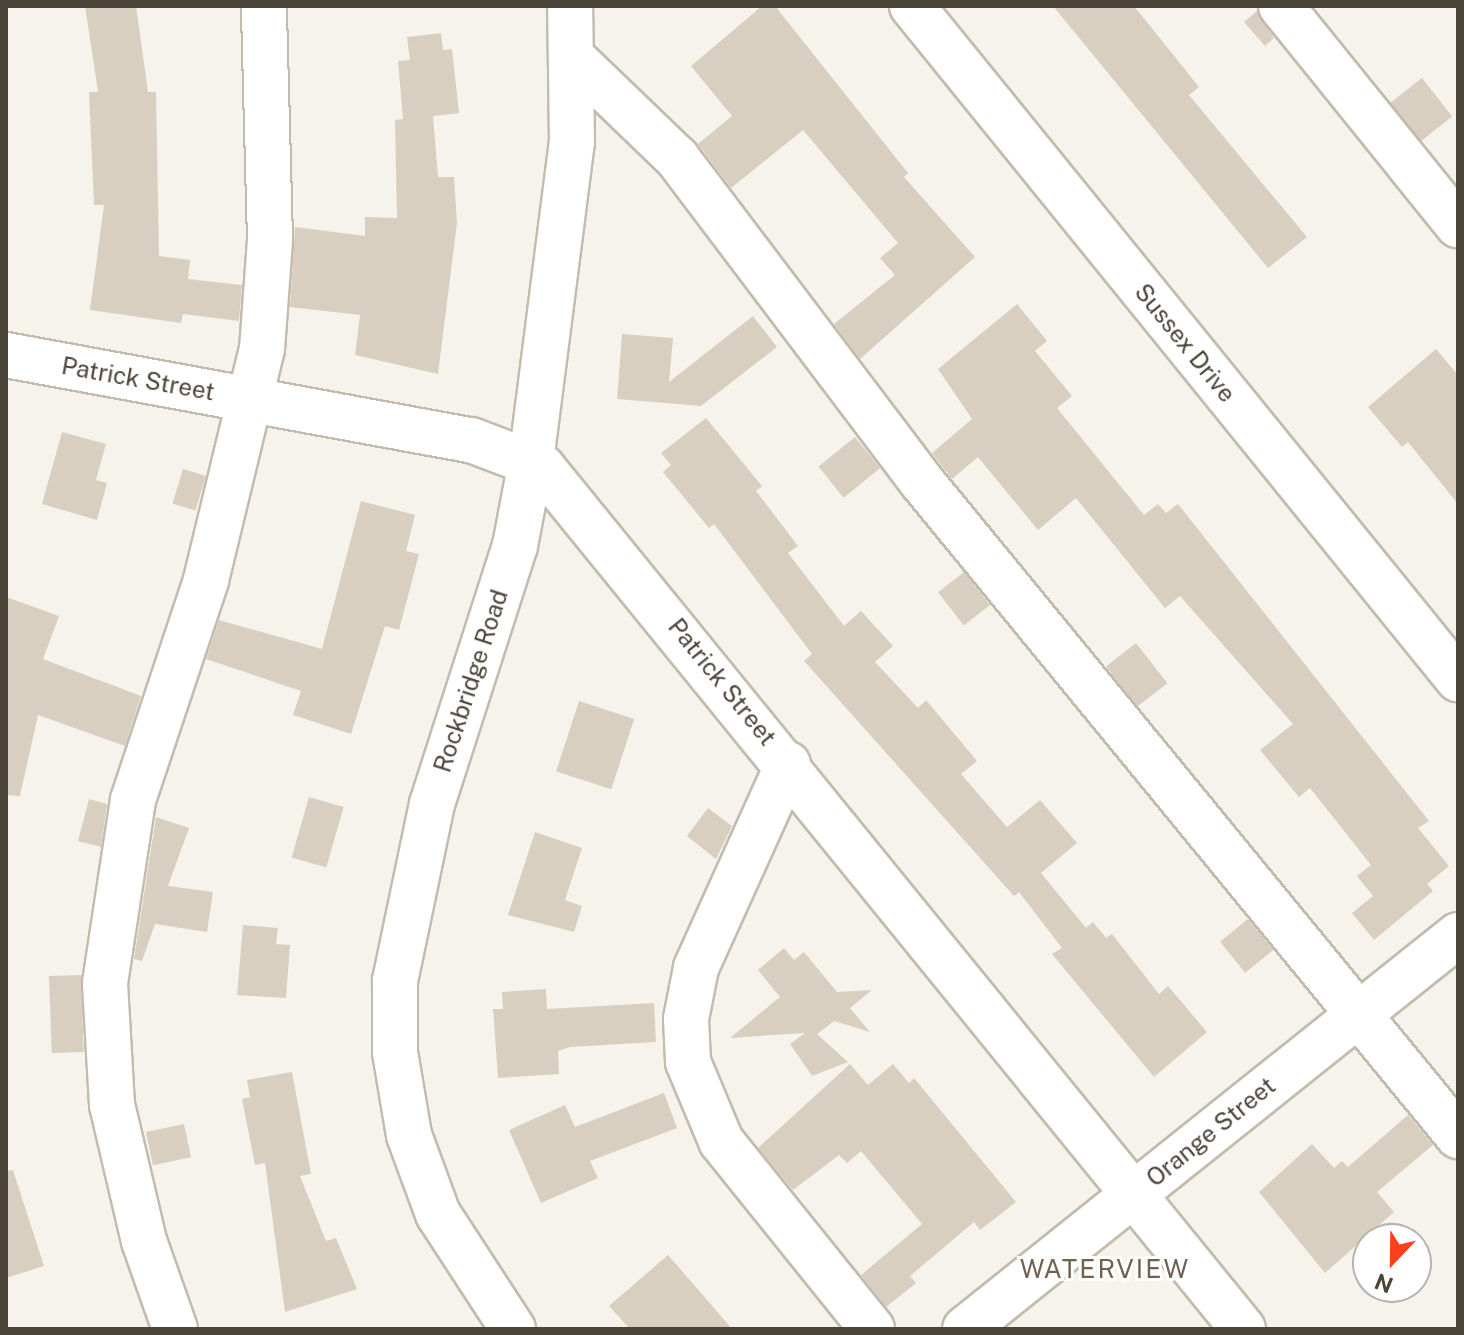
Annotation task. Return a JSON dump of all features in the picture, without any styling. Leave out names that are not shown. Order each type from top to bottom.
[{"type":"street","points":[[175,1329],[144,1241],[112,1105],[105,983],[133,800],[206,580],[253,400],[270,240],[264,6]]},
{"type":"street","name":"Rockbridge Road","points":[[513,1329],[438,1214],[409,1135],[395,1052],[395,981],[432,804],[515,546],[531,461],[569,171],[574,59],[570,6]]},
{"type":"street","name":"Sussex Drive","points":[[912,6],[1458,679]]},
{"type":"street","points":[[1281,6],[1458,225]]},
{"type":"street","points":[[574,59],[677,158],[922,482],[1458,1136]]},
{"type":"street","name":"Patrick Street","points":[[6,355],[471,440],[531,461],[561,482],[1243,1329]]},
{"type":"street","points":[[788,764],[696,968],[686,1019],[688,1062],[721,1141],[872,1329]]},
{"type":"street","name":"Orange Street","points":[[965,1329],[1458,935]]},
{"type":"building","points":[[85,6],[136,6],[148,92],[156,92],[159,256],[190,260],[188,279],[242,285],[239,321],[183,314],[181,323],[90,310],[104,205],[94,205],[89,92],[98,92]]},
{"type":"building","points":[[762,6],[775,6],[908,173],[904,177],[975,257],[860,359],[834,324],[895,275],[880,258],[898,243],[803,130],[731,188],[698,144],[732,116],[691,66]]},
{"type":"building","points":[[1053,6],[1134,6],[1199,87],[1189,95],[1307,237],[1268,268]]},
{"type":"building","points":[[1257,11],[1274,38],[1265,46],[1244,22]]},
{"type":"building","points":[[441,33],[443,50],[452,49],[459,113],[433,116],[438,177],[454,177],[457,223],[438,374],[355,355],[360,315],[290,307],[295,227],[365,236],[365,217],[397,218],[395,120],[403,119],[398,61],[410,60],[407,37]]},
{"type":"building","points":[[1422,78],[1452,117],[1421,141],[1390,103]]},
{"type":"building","points":[[1017,304],[1047,341],[1035,351],[1072,396],[1057,408],[1144,515],[1158,504],[1166,513],[1178,504],[1429,821],[1418,828],[1449,866],[1427,884],[1433,891],[1374,940],[1352,913],[1373,896],[1357,876],[1371,865],[1310,788],[1299,797],[1260,750],[1293,724],[1180,596],[1165,608],[1076,498],[1038,530],[978,457],[952,479],[932,453],[972,419],[938,369]]},
{"type":"building","points":[[753,316],[777,347],[701,406],[617,399],[622,334],[673,338],[669,382]]},
{"type":"building","points":[[1436,349],[1458,375],[1458,504],[1408,442],[1402,447],[1368,407]]},
{"type":"building","points":[[706,418],[762,486],[756,491],[798,546],[788,553],[844,626],[861,611],[893,646],[875,662],[918,708],[926,700],[977,761],[961,774],[1007,827],[1040,800],[1077,843],[1041,873],[1086,928],[1093,922],[1106,938],[1112,934],[1159,994],[1168,986],[1207,1032],[1154,1077],[1052,954],[1062,948],[1019,892],[1014,896],[804,661],[812,654],[714,524],[709,528],[663,472],[671,465],[661,453]]},
{"type":"building","points":[[62,432],[106,444],[96,480],[107,483],[97,520],[42,504]]},
{"type":"building","points":[[855,437],[880,468],[844,498],[818,467]]},
{"type":"building","points":[[183,469],[206,476],[195,510],[172,503]]},
{"type":"building","points":[[361,501],[415,515],[406,551],[419,554],[399,630],[385,626],[351,734],[293,715],[301,691],[206,659],[219,620],[322,649]]},
{"type":"building","points":[[964,572],[990,605],[964,625],[938,592]]},
{"type":"building","points":[[6,597],[59,616],[43,659],[141,696],[125,746],[38,715],[20,796],[6,795]]},
{"type":"building","points":[[1136,643],[1167,683],[1137,707],[1106,666]]},
{"type":"building","points":[[579,701],[634,719],[611,789],[556,771]]},
{"type":"building","points":[[309,797],[344,807],[326,867],[292,858]]},
{"type":"building","points":[[89,799],[107,804],[101,847],[78,841]]},
{"type":"building","points":[[708,808],[732,826],[716,859],[687,836]]},
{"type":"building","points":[[156,817],[189,828],[168,886],[213,892],[207,932],[155,924],[142,961],[134,959]]},
{"type":"building","points":[[535,832],[582,848],[565,900],[582,906],[574,932],[508,915]]},
{"type":"building","points":[[1248,919],[1273,950],[1245,973],[1220,942]]},
{"type":"building","points":[[243,925],[278,928],[276,944],[290,945],[286,998],[237,995]]},
{"type":"building","points":[[784,948],[794,960],[804,952],[837,992],[872,990],[850,1008],[870,1032],[834,1021],[817,1034],[848,1062],[812,1076],[790,1044],[805,1033],[730,1038],[780,997],[758,970]]},
{"type":"building","points":[[81,975],[84,1052],[52,1053],[49,976]]},
{"type":"building","points":[[546,989],[547,1009],[654,1003],[656,1042],[570,1047],[558,1051],[559,1074],[498,1078],[493,1009],[503,1009],[502,992]]},
{"type":"building","points":[[850,1064],[868,1085],[893,1064],[909,1083],[914,1078],[1016,1202],[980,1230],[974,1222],[910,1276],[916,1283],[886,1307],[861,1275],[922,1224],[861,1151],[847,1163],[839,1155],[793,1190],[758,1148]]},
{"type":"building","points":[[292,1072],[311,1174],[300,1176],[326,1241],[336,1238],[357,1289],[285,1312],[265,1163],[255,1165],[242,1099],[250,1097],[247,1080]]},
{"type":"building","points":[[664,1093],[677,1128],[590,1161],[598,1178],[541,1203],[509,1130],[565,1105],[575,1127]]},
{"type":"building","points":[[1408,1115],[1433,1145],[1377,1192],[1394,1212],[1382,1223],[1352,1223],[1352,1249],[1325,1273],[1259,1192],[1312,1144],[1334,1168],[1342,1161],[1348,1167]]},
{"type":"building","points":[[184,1124],[191,1157],[153,1165],[146,1132]]},
{"type":"building","points":[[13,1170],[44,1266],[6,1278],[6,1171]]},
{"type":"building","points":[[668,1255],[732,1329],[630,1329],[609,1306]]},
{"type":"district","name":"WATERVIEW","points":[[1105,1269]]}]
